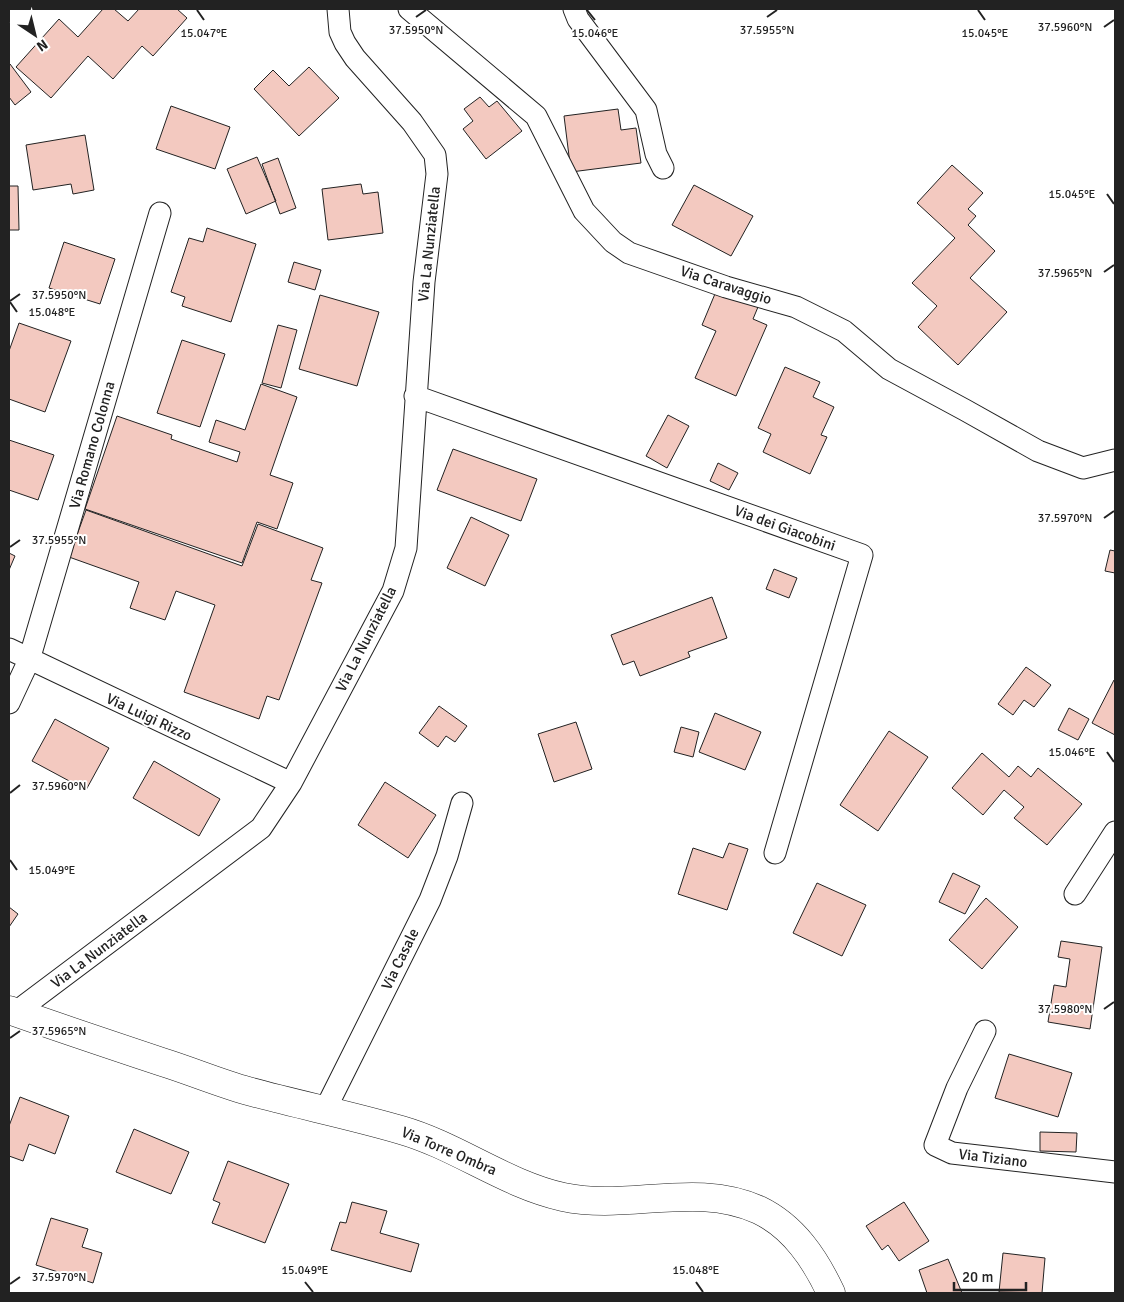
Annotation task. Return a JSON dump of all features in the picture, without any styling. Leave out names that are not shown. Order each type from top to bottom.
[{"type":"street","name":"Via La Nunziatella","points":[[12,1011],[261,828],[290,783],[394,591],[406,548],[424,282],[437,174],[435,155],[412,122],[344,43],[340,32],[338,9]]},
{"type":"street","name":"Via Caravaggio","points":[[409,9],[536,116],[584,211],[613,242],[628,253],[726,287],[796,307],[844,331],[889,369],[1038,451],[1083,468],[1115,460]]},
{"type":"street","points":[[574,9],[578,19],[646,110],[656,154],[663,168]]},
{"type":"street","name":"Via Romano Colonna","points":[[9,703],[29,660],[160,214]]},
{"type":"street","name":"Via dei Giacobini","points":[[416,396],[862,555],[775,853]]},
{"type":"street","name":"Via Luigi Rizzo","points":[[9,649],[290,783]]},
{"type":"street","name":"Via Casale","points":[[325,1110],[430,900],[447,856],[462,803]]},
{"type":"street","points":[[1075,894],[1115,832]]},
{"type":"street","name":"Via Torre Ombra","points":[[12,1011],[246,1090],[402,1130],[436,1143],[526,1185],[563,1197],[596,1201],[705,1196],[736,1202],[759,1210],[784,1226],[805,1247],[821,1271],[831,1293]]},
{"type":"street","name":"Via Tiziano","points":[[985,1031],[957,1088],[935,1145],[952,1153],[1115,1172]]},
{"type":"building","points":[[103,9],[114,9],[128,21],[139,9],[177,9],[187,18],[153,56],[142,46],[113,79],[88,56],[51,98],[16,67],[59,19],[78,37]]},
{"type":"building","points":[[10,64],[31,92],[15,105],[9,97]]},
{"type":"building","points":[[309,67],[339,98],[299,136],[254,89],[273,70],[289,86]]},
{"type":"building","points":[[480,97],[489,107],[497,101],[522,131],[486,159],[463,129],[473,121],[464,109]]},
{"type":"building","points":[[171,106],[230,127],[215,169],[156,149]]},
{"type":"building","points":[[618,109],[621,130],[636,128],[641,163],[571,172],[564,116]]},
{"type":"building","points":[[85,135],[94,190],[73,194],[71,184],[33,190],[26,145]]},
{"type":"building","points":[[257,157],[276,201],[246,214],[227,169]]},
{"type":"building","points":[[278,158],[296,208],[280,214],[262,164]]},
{"type":"building","points":[[952,165],[983,193],[968,209],[976,216],[968,225],[995,251],[970,278],[1007,312],[958,365],[918,327],[937,306],[912,283],[955,238],[917,203]]},
{"type":"building","points":[[361,184],[363,194],[378,192],[383,233],[328,240],[322,189]]},
{"type":"building","points":[[694,185],[753,216],[731,256],[672,225]]},
{"type":"building","points":[[9,186],[18,186],[19,230],[9,230]]},
{"type":"building","points":[[207,228],[256,244],[231,322],[182,306],[185,297],[171,292],[189,238],[203,242]]},
{"type":"building","points":[[64,242],[115,259],[100,304],[49,288]]},
{"type":"building","points":[[294,262],[321,270],[315,290],[288,282]]},
{"type":"building","points":[[717,289],[758,307],[753,319],[767,325],[736,396],[695,378],[716,331],[702,325]]},
{"type":"building","points":[[320,295],[379,312],[357,386],[299,369]]},
{"type":"building","points":[[19,323],[71,341],[45,412],[9,399],[9,351]]},
{"type":"building","points":[[278,325],[297,330],[281,388],[262,383]]},
{"type":"building","points":[[182,340],[225,354],[200,427],[157,413]]},
{"type":"building","points":[[785,367],[820,382],[813,397],[834,407],[821,435],[827,437],[810,474],[763,452],[771,434],[758,428]]},
{"type":"building","points":[[261,384],[297,397],[270,475],[293,483],[277,529],[257,522],[242,563],[85,509],[117,416],[172,435],[171,439],[237,462],[240,452],[209,442],[216,420],[245,430]]},
{"type":"building","points":[[668,415],[689,426],[667,468],[646,456]]},
{"type":"building","points":[[9,440],[54,455],[38,500],[9,490]]},
{"type":"building","points":[[453,449],[537,479],[521,521],[437,490]]},
{"type":"building","points":[[718,463],[738,473],[729,490],[710,481]]},
{"type":"building","points":[[86,510],[242,566],[258,524],[323,548],[311,580],[322,583],[279,700],[267,696],[259,719],[184,692],[215,605],[176,591],[165,620],[130,608],[139,582],[69,557]]},
{"type":"building","points":[[471,517],[509,535],[485,586],[447,568]]},
{"type":"building","points":[[1110,550],[1115,551],[1115,573],[1105,571]]},
{"type":"building","points":[[9,553],[15,556],[9,570]]},
{"type":"building","points":[[774,569],[797,578],[789,598],[766,589]]},
{"type":"building","points":[[712,597],[727,638],[688,652],[690,657],[640,676],[634,661],[623,665],[611,635]]},
{"type":"building","points":[[1026,667],[1051,685],[1034,707],[1024,700],[1013,715],[998,704]]},
{"type":"building","points":[[1115,681],[1115,735],[1092,723]]},
{"type":"building","points":[[439,706],[467,726],[455,742],[446,736],[438,747],[419,733]]},
{"type":"building","points":[[1069,708],[1089,719],[1078,740],[1058,730]]},
{"type":"building","points":[[715,713],[761,732],[745,770],[699,752]]},
{"type":"building","points":[[55,719],[109,748],[86,790],[32,761]]},
{"type":"building","points":[[576,722],[592,769],[554,782],[538,734]]},
{"type":"building","points":[[681,727],[699,732],[693,757],[674,752]]},
{"type":"building","points":[[889,731],[928,757],[878,831],[840,805]]},
{"type":"building","points":[[982,753],[1009,777],[1018,766],[1031,777],[1038,768],[1082,804],[1047,845],[1014,818],[1024,807],[1004,790],[983,815],[952,788]]},
{"type":"building","points":[[154,761],[220,799],[199,836],[133,798]]},
{"type":"building","points":[[385,782],[436,815],[408,858],[358,825]]},
{"type":"building","points":[[729,843],[748,849],[727,910],[678,894],[693,848],[723,858]]},
{"type":"building","points":[[953,873],[980,886],[965,914],[939,902]]},
{"type":"building","points":[[817,883],[866,905],[842,956],[793,933]]},
{"type":"building","points":[[986,898],[1018,927],[982,969],[949,940]]},
{"type":"building","points":[[9,907],[18,914],[9,927]]},
{"type":"building","points":[[1061,941],[1102,947],[1090,1029],[1048,1022],[1054,985],[1066,987],[1070,959],[1058,957]]},
{"type":"building","points":[[1009,1054],[1072,1073],[1058,1117],[995,1098]]},
{"type":"building","points":[[20,1097],[69,1116],[55,1154],[29,1144],[23,1161],[9,1156],[9,1126]]},
{"type":"building","points":[[134,1129],[189,1152],[171,1194],[116,1172]]},
{"type":"building","points":[[1040,1132],[1077,1133],[1076,1152],[1040,1151]]},
{"type":"building","points":[[228,1161],[289,1184],[265,1243],[212,1223],[220,1203],[213,1200]]},
{"type":"building","points":[[352,1202],[387,1211],[380,1233],[419,1244],[411,1272],[331,1250],[340,1222],[346,1223]]},
{"type":"building","points":[[904,1202],[929,1241],[899,1261],[888,1245],[882,1250],[866,1226]]},
{"type":"building","points":[[51,1218],[88,1229],[82,1247],[102,1253],[93,1283],[36,1265]]},
{"type":"building","points":[[1003,1253],[1045,1258],[1042,1293],[999,1292]]},
{"type":"building","points":[[948,1259],[962,1293],[927,1293],[919,1270]]}]
